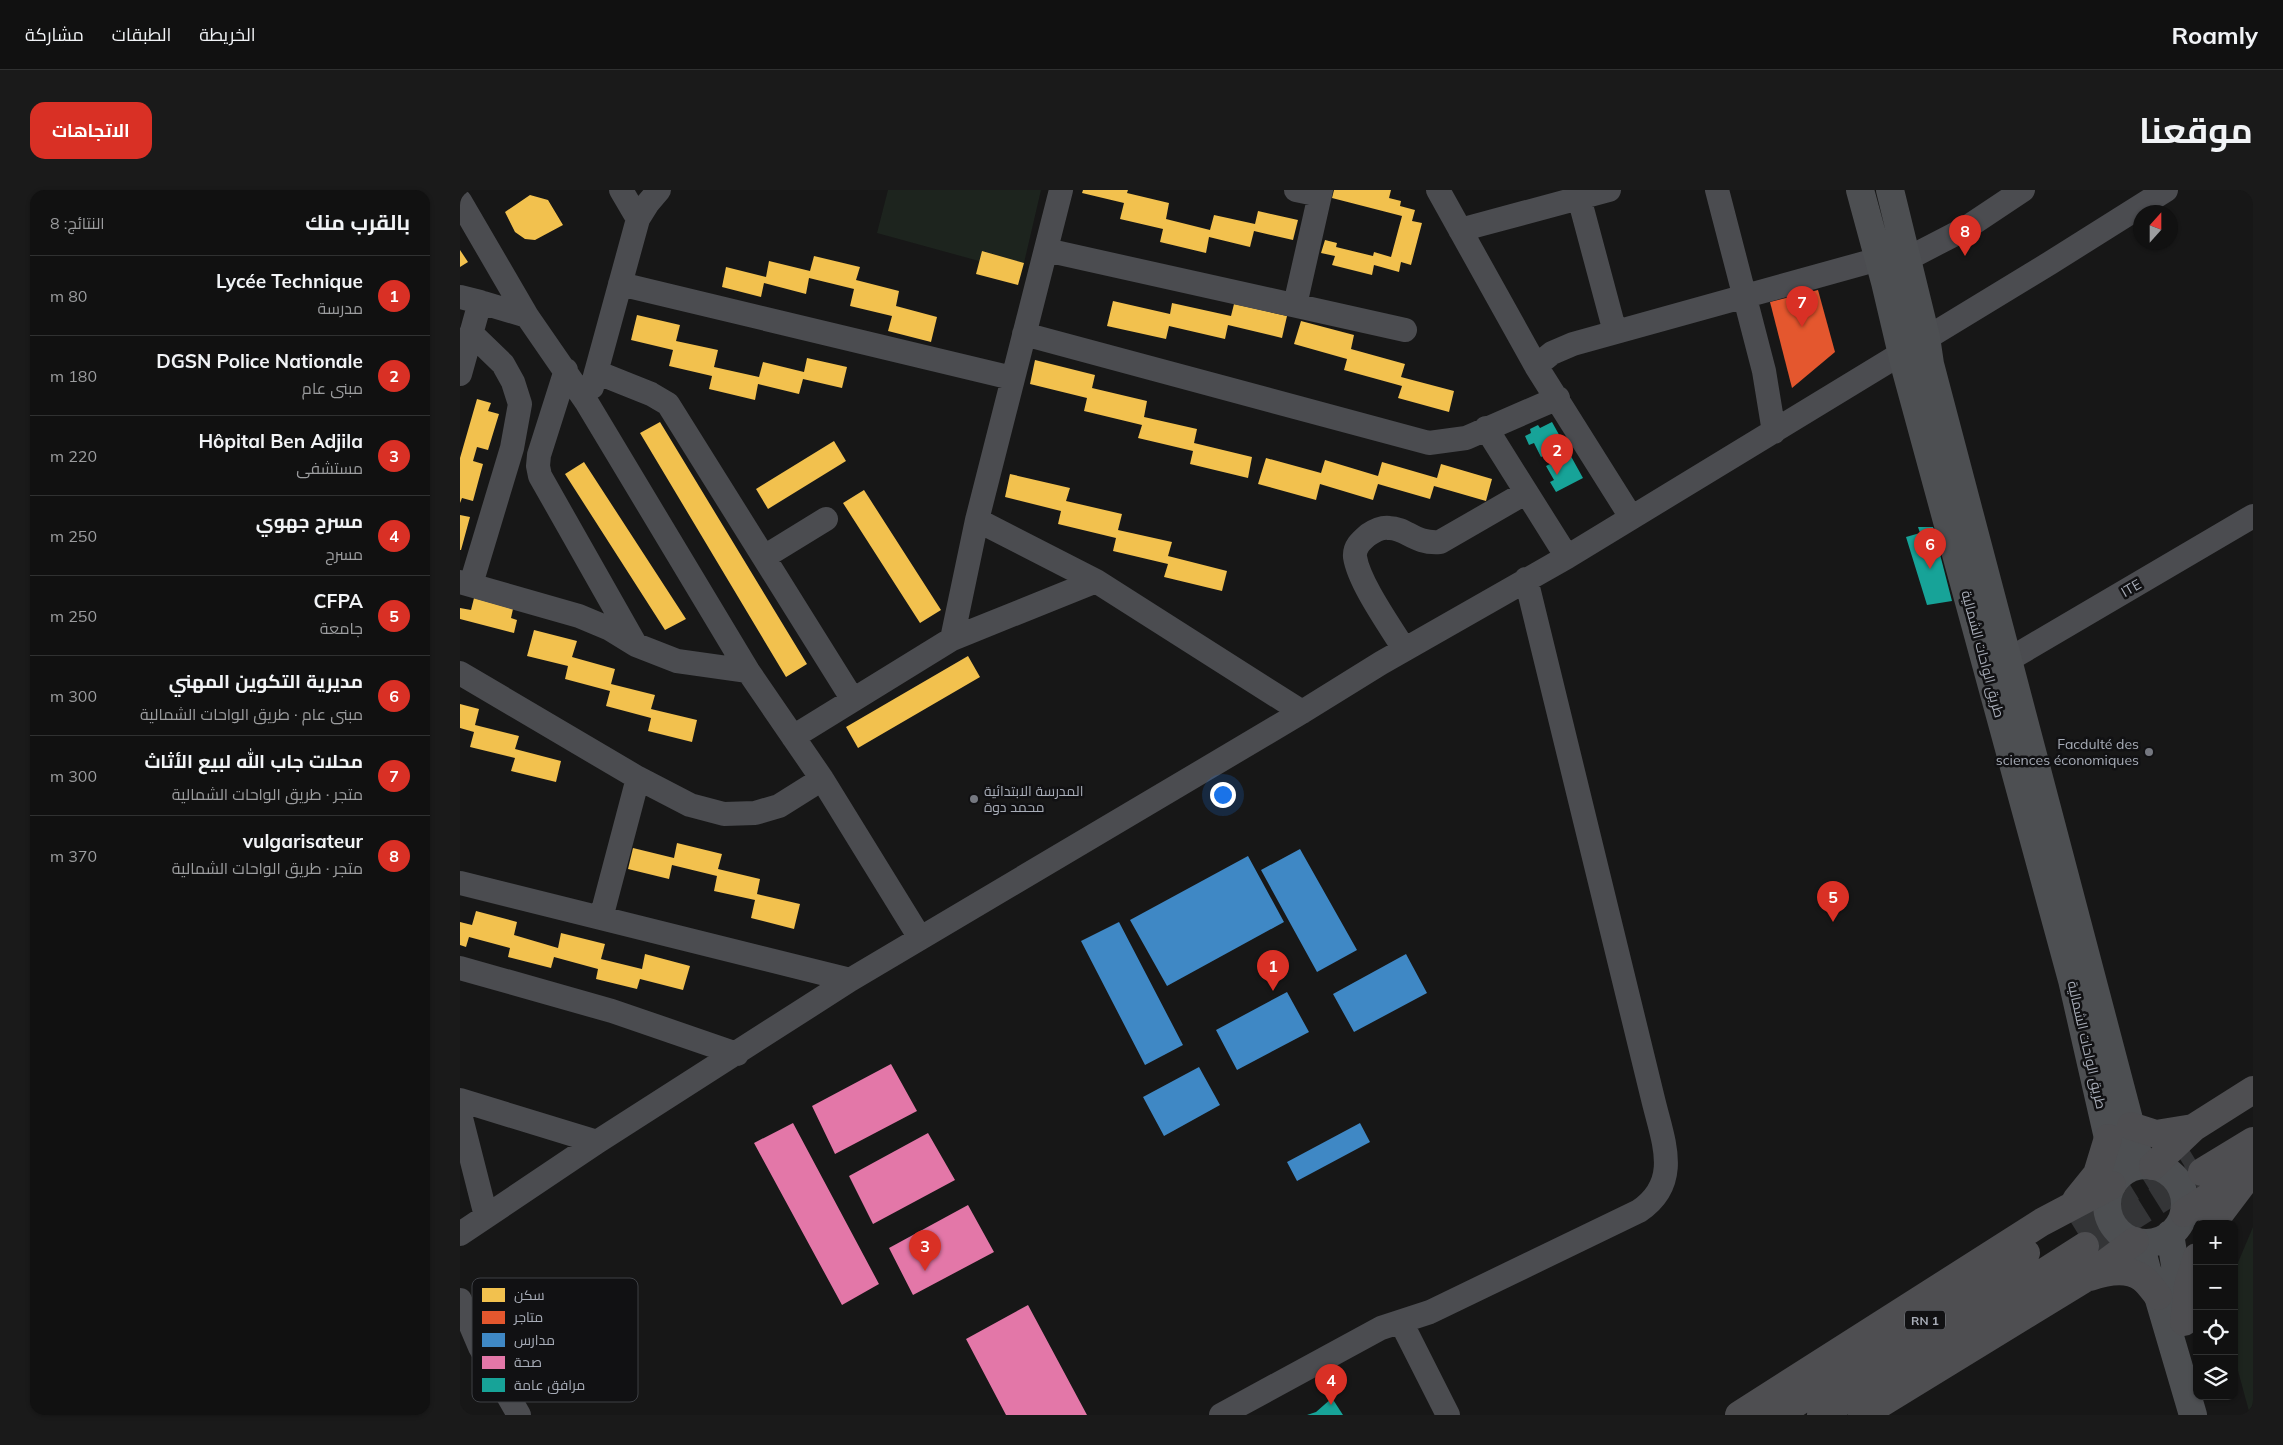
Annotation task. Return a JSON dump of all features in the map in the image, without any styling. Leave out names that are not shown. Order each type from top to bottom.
[{"type":"highway","points":[[2195,1150],[2253,1090]]},
{"type":"highway","points":[[2195,1150],[2253,1112]]},
{"type":"highway","points":[[2076,1226],[2097,1174],[2120,1132],[2156,1134],[2195,1150]]},
{"type":"highway","points":[[2076,1226],[2131,1173],[2195,1150],[2253,1141]]},
{"type":"highway","points":[[2177,1223],[2253,1168]]},
{"type":"highway","points":[[2215,1220],[2230,1198],[2253,1173]]},
{"type":"highway","points":[[1739,1415],[2042,1222],[2076,1226]]},
{"type":"highway","name":"RN 1","points":[[1778,1415],[2076,1226]]},
{"type":"highway","name":"RN 1","points":[[1821,1415],[2076,1226]]},
{"type":"highway","points":[[1862,1415],[2084,1279],[2137,1242]]},
{"type":"highway","points":[[2184,1322],[2188,1286],[2195,1265]]},
{"type":"highway","points":[[2084,1279],[2111,1271],[2131,1274],[2141,1277],[2158,1296]]},
{"type":"main road","name":"طريق الواحات الشمالية","points":[[1860,190],[1901,352],[2072,980],[2120,1132]]},
{"type":"main road","name":"طريق الواحات الشمالية","points":[[1890,190],[1926,338],[1930,364],[2008,660],[2131,1173]]},
{"type":"main road","points":[[2177,1223],[2156,1242],[2137,1242],[2124,1236],[2110,1219],[2107,1196],[2131,1173],[2171,1175],[2183,1192],[2177,1223],[2176,1285],[2193,1355]]},
{"type":"main road","points":[[2137,1242],[2158,1296],[2193,1415]]},
{"type":"main road","points":[[2205,1400],[2209,1415]]},
{"type":"street","points":[[621,190],[638,219]]},
{"type":"street","points":[[587,403],[638,219],[648,203],[660,190]]},
{"type":"street","points":[[952,639],[977,520],[1061,190]]},
{"type":"street","points":[[1295,306],[1321,193],[1296,190]]},
{"type":"street","points":[[1438,190],[1536,366],[1558,398],[1631,517]]},
{"type":"street","points":[[1460,230],[1578,194],[1609,190]]},
{"type":"street","points":[[1717,190],[1764,371],[1774,432]]},
{"type":"street","points":[[1906,259],[1963,230],[2023,190]]},
{"type":"street","points":[[460,1234],[598,1142],[850,980],[1302,712],[1404,649],[1567,557],[1774,432],[2166,190]]},
{"type":"street","points":[[1578,194],[1615,332]]},
{"type":"street","points":[[460,202],[528,316],[587,403],[748,671],[822,779],[920,938]]},
{"type":"street","points":[[1046,250],[1405,330]]},
{"type":"street","points":[[1536,366],[1560,349],[1744,295],[1878,259]]},
{"type":"street","points":[[620,284],[1012,378]]},
{"type":"street","points":[[460,374],[471,333],[470,299],[528,316]]},
{"type":"street","points":[[471,333],[503,364],[514,382],[520,404],[512,448],[465,583],[579,616],[610,629],[636,645],[677,661],[748,671]]},
{"type":"street","points":[[1024,334],[1429,443],[1466,438],[1558,398]]},
{"type":"street","points":[[566,370],[539,455],[538,466],[540,476],[636,645]]},
{"type":"street","points":[[596,372],[651,394],[668,404],[853,700]]},
{"type":"street","points":[[520,404],[553,409]]},
{"type":"street","points":[[1486,428],[1525,493],[1567,557]]},
{"type":"street","points":[[1404,649],[1361,576],[1355,556],[1356,547],[1361,540],[1371,533],[1392,528],[1427,543],[1440,542],[1525,493]]},
{"type":"street","name":"ITE","points":[[2008,660],[2253,516]]},
{"type":"street","points":[[764,557],[826,519]]},
{"type":"street","points":[[977,520],[1096,581],[1302,712]]},
{"type":"street","points":[[1221,1415],[1381,1328],[1430,1312],[1639,1212],[1651,1203],[1660,1192],[1666,1179],[1667,1164],[1653,1099],[1526,579]]},
{"type":"street","points":[[793,737],[952,639],[1096,581]]},
{"type":"street","points":[[460,673],[638,778],[690,805],[724,814],[755,813],[779,806],[822,779]]},
{"type":"street","points":[[601,918],[638,778]]},
{"type":"street","points":[[460,883],[850,980]]},
{"type":"street","points":[[460,968],[612,1011],[737,1054]]},
{"type":"street","points":[[460,1100],[598,1142]]},
{"type":"street","points":[[460,1114],[486,1216]]},
{"type":"street","points":[[464,1318],[472,1332]]},
{"type":"street","points":[[1401,1322],[1448,1415]]},
{"type":"street","points":[[512,1402],[519,1415]]},
{"type":"shaded area","points":[[888,190],[1041,190],[1024,263],[982,251],[979,261],[877,233]]},
{"type":"shaded area","points":[[2253,1227],[2253,1415],[2250,1415],[2238,1371],[2238,1263]]},
{"type":"building: سكن","points":[[1083,190],[1128,190],[1127,193],[1169,203],[1166,219],[1210,230],[1214,215],[1255,224],[1258,211],[1298,220],[1293,240],[1254,231],[1250,247],[1209,237],[1206,253],[1160,242],[1163,229],[1120,219],[1124,203],[1082,193]]},
{"type":"building: سكن","points":[[1334,190],[1391,190],[1389,198],[1401,201],[1400,206],[1415,210],[1412,221],[1422,223],[1411,265],[1401,262],[1399,272],[1374,265],[1372,275],[1332,265],[1335,256],[1321,253],[1325,240],[1337,243],[1336,247],[1373,256],[1374,252],[1391,257],[1402,216],[1332,198]]},
{"type":"building: سكن","points":[[530,195],[548,200],[563,225],[535,240],[525,239],[515,232],[505,212]]},
{"type":"building: سكن","points":[[460,250],[468,262],[460,267]]},
{"type":"building: سكن","points":[[982,251],[1024,263],[1018,285],[976,274]]},
{"type":"building: سكن","points":[[814,256],[860,267],[856,280],[899,291],[896,306],[937,317],[931,342],[888,331],[892,316],[850,306],[854,289],[809,278],[806,294],[764,283],[761,297],[722,287],[726,267],[766,277],[769,261],[810,271]]},
{"type":"building: سكن","points":[[1113,301],[1170,314],[1172,303],[1231,316],[1234,304],[1287,316],[1282,338],[1228,325],[1225,339],[1169,326],[1166,339],[1107,326]]},
{"type":"building: سكن","points":[[637,315],[680,325],[676,341],[718,350],[714,367],[759,377],[763,362],[804,372],[807,358],[847,367],[842,388],[803,379],[799,394],[758,384],[755,400],[709,389],[712,376],[669,366],[673,350],[631,340]]},
{"type":"building: سكن","points":[[1301,321],[1354,335],[1351,349],[1405,364],[1401,377],[1454,391],[1449,412],[1398,398],[1402,386],[1344,370],[1347,359],[1294,344]]},
{"type":"building: سكن","points":[[1035,360],[1095,375],[1092,388],[1147,401],[1144,417],[1197,429],[1194,443],[1252,457],[1248,478],[1190,464],[1193,451],[1138,438],[1142,425],[1084,411],[1087,398],[1030,384]]},
{"type":"building: سكن","points":[[477,399],[491,403],[488,411],[499,414],[488,450],[477,447],[473,461],[483,464],[473,501],[462,498],[460,503],[460,458]]},
{"type":"building: سكن","points":[[660,422],[807,664],[786,677],[640,433]]},
{"type":"building: سكن","points":[[834,441],[846,461],[768,509],[756,489]]},
{"type":"building: سكن","points":[[1266,458],[1321,473],[1325,460],[1378,476],[1382,462],[1437,478],[1441,464],[1492,479],[1486,501],[1434,486],[1430,499],[1378,484],[1373,500],[1320,484],[1316,500],[1258,484]]},
{"type":"building: سكن","points":[[584,462],[686,619],[665,630],[565,474]]},
{"type":"building: سكن","points":[[1010,474],[1070,488],[1066,501],[1122,514],[1118,530],[1172,542],[1168,556],[1227,571],[1222,591],[1164,577],[1168,564],[1113,551],[1116,538],[1058,524],[1061,511],[1005,497]]},
{"type":"building: سكن","points":[[864,490],[941,610],[920,623],[843,503]]},
{"type":"building: سكن","points":[[460,515],[470,517],[461,550],[460,550]]},
{"type":"building: سكن","points":[[474,598],[513,609],[511,618],[517,620],[514,633],[460,619],[460,608],[471,610]]},
{"type":"building: سكن","points":[[534,630],[577,641],[572,657],[615,669],[611,684],[655,695],[651,709],[697,720],[692,742],[648,731],[651,718],[606,706],[610,691],[565,679],[568,666],[527,656]]},
{"type":"building: سكن","points":[[968,656],[980,677],[858,748],[846,727]]},
{"type":"building: سكن","points":[[460,704],[479,709],[475,725],[519,736],[515,749],[561,761],[556,782],[511,771],[515,758],[470,747],[474,732],[460,728]]},
{"type":"building: سكن","points":[[677,843],[722,854],[718,869],[760,879],[757,894],[800,904],[794,929],[751,918],[755,900],[714,891],[717,876],[672,865],[669,879],[628,869],[633,848],[674,858]]},
{"type":"building: سكن","points":[[476,911],[517,922],[514,935],[558,948],[561,933],[605,944],[601,959],[642,969],[645,954],[690,966],[683,990],[640,979],[637,989],[596,979],[598,969],[554,957],[551,968],[508,957],[510,948],[469,937],[466,947],[460,945],[460,922],[472,925]]},
{"type":"building: متاجر","points":[[1818,290],[1835,352],[1792,388],[1770,302]]},
{"type":"building: مدارس","points":[[1300,849],[1357,950],[1317,972],[1261,870]]},
{"type":"building: مدارس","points":[[1248,856],[1284,922],[1167,986],[1130,920]]},
{"type":"building: مدارس","points":[[1119,922],[1183,1045],[1145,1065],[1081,941]]},
{"type":"building: مدارس","points":[[1406,954],[1427,993],[1354,1032],[1333,994]]},
{"type":"building: مدارس","points":[[1287,992],[1309,1032],[1237,1070],[1216,1030]]},
{"type":"building: مدارس","points":[[1199,1067],[1220,1105],[1164,1136],[1143,1097]]},
{"type":"building: مدارس","points":[[1360,1123],[1370,1142],[1297,1181],[1287,1162]]},
{"type":"building: صحة","points":[[891,1064],[917,1111],[835,1154],[812,1106]]},
{"type":"building: صحة","points":[[793,1123],[879,1284],[842,1305],[754,1143]]},
{"type":"building: صحة","points":[[928,1133],[955,1180],[873,1224],[849,1176]]},
{"type":"building: صحة","points":[[968,1205],[994,1252],[913,1295],[889,1248]]},
{"type":"building: صحة","points":[[1028,1305],[1087,1415],[1006,1415],[966,1339]]},
{"type":"building: مرافق عامة","points":[[1552,422],[1583,478],[1556,492],[1550,482],[1554,480],[1546,466],[1552,463],[1548,454],[1541,457],[1534,443],[1529,445],[1525,436],[1531,433],[1530,429],[1538,425],[1540,428]]},
{"type":"building: مرافق عامة","points":[[1918,527],[1933,527],[1952,601],[1927,605],[1906,537],[1920,533]]},
{"type":"building: مرافق عامة","points":[[1332,1398],[1343,1415],[1307,1415],[1316,1412]]},
{"type":"tunnel","points":[[2072,1224],[2190,1151]]},
{"type":"tunnel","points":[[2085,1246],[2202,1172]]},
{"type":"place","name":"vulgarisateur","points":[[1965,256]]},
{"type":"place","name":"محلات جاب الله لبيع الأثاث","points":[[1802,327]]},
{"type":"place","name":"DGSN Police Nationale","points":[[1557,475]]},
{"type":"place","name":"مديرية التكوين المهني","points":[[1930,569]]},
{"type":"place","name":"Facdulté des sciences économiques","points":[[2149,752]]},
{"type":"place","name":"المدرسة الابتدائية محمد دوة","points":[[974,799]]},
{"type":"place","name":"CFPA","points":[[1833,922]]},
{"type":"place","name":"Lycée Technique","points":[[1273,991]]},
{"type":"place","name":"Hôpital Ben Adjila","points":[[925,1271]]},
{"type":"place","name":"مسرح جهوي","points":[[1331,1405]]}]
